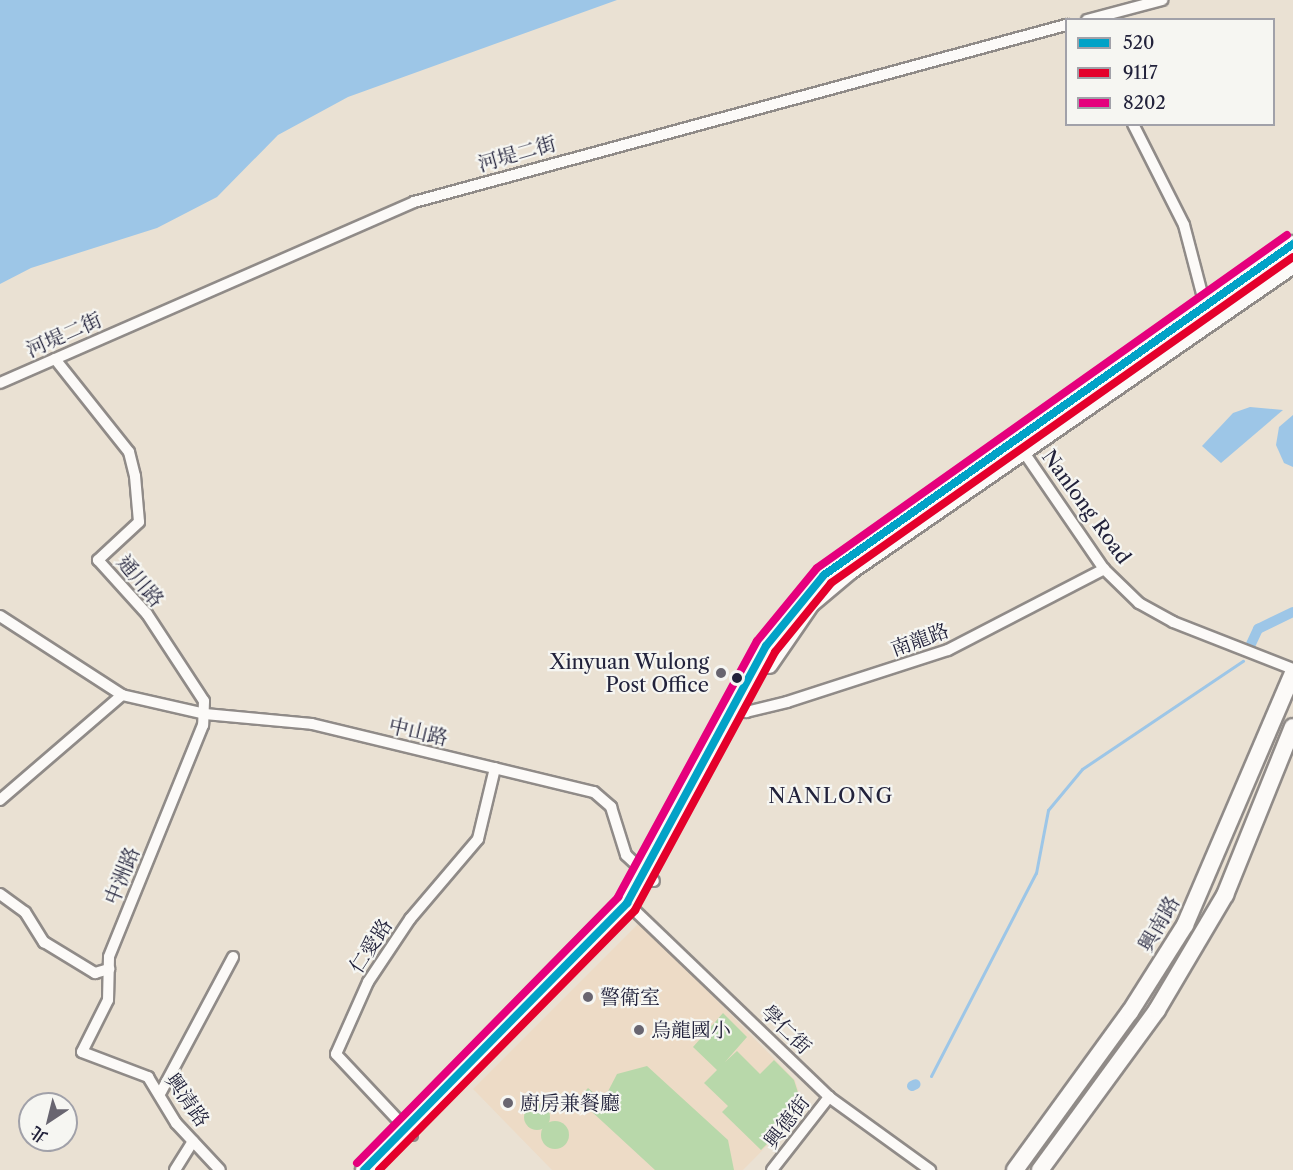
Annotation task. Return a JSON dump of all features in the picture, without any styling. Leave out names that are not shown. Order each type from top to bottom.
[{"type":"main road","points":[[1208,316],[1293,244]]},
{"type":"main road","points":[[377,1170],[409,1132],[632,907],[650,879],[741,709],[766,646],[824,574],[1208,316],[1293,264]]},
{"type":"main road","name":"興南路","points":[[1015,1170],[1130,1012],[1185,925],[1293,671]]},
{"type":"main road","points":[[1040,1170],[1157,1010],[1220,904],[1293,727]]},
{"type":"main road","points":[[364,1170],[409,1132]]},
{"type":"street","points":[[1094,18],[1162,0]]},
{"type":"street","name":"河堤二街","points":[[0,383],[414,202],[1065,25]]},
{"type":"street","points":[[1134,126],[1184,225],[1208,316]]},
{"type":"street","name":"通川路","points":[[55,358],[129,452],[135,476],[139,522],[98,560],[147,614],[204,701],[205,714]]},
{"type":"street","name":"Nanlong Road","points":[[1019,445],[1104,569],[1139,603],[1173,622],[1293,671]]},
{"type":"street","name":"南龍路","points":[[741,709],[948,650],[1104,569]]},
{"type":"street","name":"中山路","points":[[0,616],[122,695],[205,714],[312,724],[594,792],[611,807],[626,855],[650,879]]},
{"type":"street","points":[[0,800],[122,695]]},
{"type":"street","name":"中洲路","points":[[82,1052],[108,1000],[109,969],[205,714]]},
{"type":"street","name":"仁愛路","points":[[409,1132],[336,1054],[368,981],[410,919],[478,839],[495,768]]},
{"type":"street","points":[[0,894],[25,912],[44,942],[95,973],[109,969]]},
{"type":"street","name":"學仁街","points":[[632,907],[829,1097],[930,1170]]},
{"type":"street","points":[[161,1092],[233,957]]},
{"type":"street","name":"興清路","points":[[82,1052],[148,1077],[161,1092],[176,1123],[220,1170]]},
{"type":"street","name":"興德街","points":[[772,1170],[829,1097]]},
{"type":"street","points":[[175,1170],[193,1141]]},
{"type":"shaded area","name":"烏龍國小","points":[[640,922],[795,1080],[804,1108],[743,1170],[552,1170],[473,1089]]},
{"type":"green space","points":[[723,1013],[747,1037],[725,1062],[737,1051],[760,1074],[774,1060],[794,1080],[803,1108],[761,1150],[722,1112],[728,1106],[704,1083],[717,1070],[693,1047]]},
{"type":"green space","points":[[647,1066],[728,1140],[734,1170],[655,1170],[578,1099],[588,1088],[603,1101],[617,1074]]},
{"type":"green space","points":[[537,1104],[546,1108],[550,1117],[546,1126],[537,1130],[528,1126],[524,1117],[528,1108]]},
{"type":"green space","points":[[555,1121],[565,1125],[569,1135],[565,1145],[555,1149],[545,1145],[541,1135],[545,1125]]},
{"type":"water","points":[[0,0],[617,0],[348,97],[278,135],[217,197],[157,228],[31,268],[0,284]]},
{"type":"water","points":[[1250,407],[1283,410],[1221,463],[1202,446],[1233,413]]},
{"type":"water","points":[[1293,415],[1293,467],[1284,463],[1276,445],[1279,427]]},
{"type":"waterway","points":[[1251,644],[1258,629],[1293,612]]},
{"type":"waterway","points":[[931,1076],[1036,873],[1048,810],[1082,769],[1243,661]]},
{"type":"waterway","points":[[912,1086],[916,1084]]},
{"type":"transit line","name":"8202","points":[[357,1163],[618,897],[757,641],[817,568],[1287,235]]},
{"type":"transit line","name":"520","points":[[364,1170],[627,903],[766,646],[824,575],[1293,244]]},
{"type":"transit line","name":"9117","points":[[379,1170],[635,910],[775,652],[831,583],[1293,257]]},
{"type":"place","name":"Xinyuan Wulong Post Office","points":[[721,673]]},
{"type":"place","name":"警衛室","points":[[588,997]]},
{"type":"place","name":"烏龍國小","points":[[639,1030]]},
{"type":"place","name":"廚房兼餐廳","points":[[508,1103]]},
{"type":"district","name":"NANLONG","points":[[831,796]]}]
